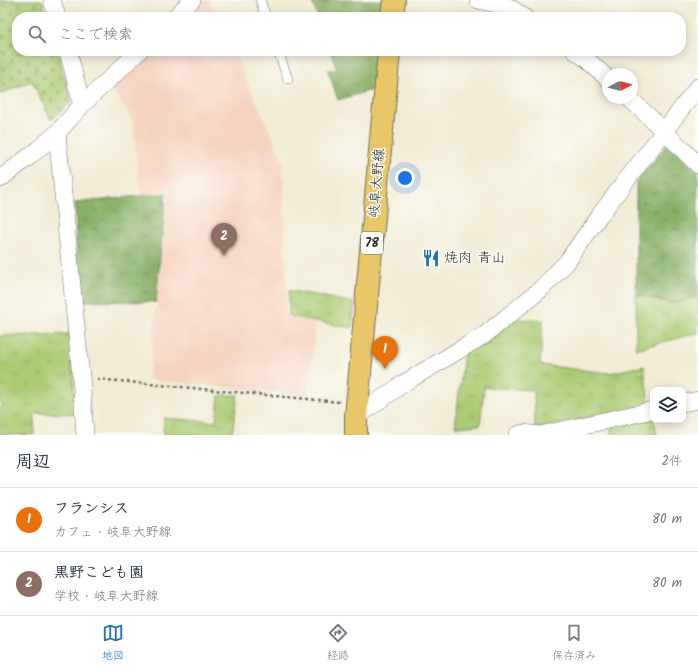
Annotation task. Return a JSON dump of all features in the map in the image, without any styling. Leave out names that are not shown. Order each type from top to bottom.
[{"type":"main road","points":[[393,12],[394,0]]},
{"type":"main road","name":"岐阜大野線","points":[[356,426],[389,56]]},
{"type":"street","points":[[52,0],[56,12]]},
{"type":"street","points":[[179,12],[192,0]]},
{"type":"street","points":[[478,0],[509,8],[516,12]]},
{"type":"street","points":[[69,56],[82,105]]},
{"type":"street","points":[[0,178],[30,156],[57,133],[82,105],[134,56]]},
{"type":"street","points":[[582,56],[602,74]]},
{"type":"street","points":[[356,426],[404,383],[486,334],[541,289],[567,262],[599,216],[698,87]]},
{"type":"street","points":[[636,104],[664,130],[698,165]]},
{"type":"street","points":[[57,133],[85,435]]},
{"type":"street","points":[[686,402],[698,400]]},
{"type":"street","points":[[517,435],[523,433],[540,435],[650,411]]},
{"type":"lane","points":[[260,0],[264,12]]},
{"type":"lane","points":[[280,56],[288,79]]},
{"type":"path","points":[[80,377],[342,403],[356,426]]},
{"type":"shaded area","points":[[201,0],[210,0],[216,12],[188,12]]},
{"type":"shaded area","points":[[143,56],[235,56],[283,161],[287,317],[316,322],[308,395],[149,380],[168,191],[140,195],[133,121],[111,87]]},
{"type":"green space","points":[[0,0],[42,0],[46,12],[12,12],[12,56],[58,56],[72,102],[51,120],[32,81],[0,94]]},
{"type":"green space","points":[[311,0],[384,0],[383,12],[316,12]]},
{"type":"green space","points":[[332,56],[381,56],[378,88],[338,100],[328,70],[337,70]]},
{"type":"green space","points":[[671,140],[698,168],[698,296],[673,304],[636,294],[636,182]]},
{"type":"green space","points":[[166,193],[156,302],[78,301],[75,203]]},
{"type":"green space","points":[[289,290],[355,303],[352,328],[289,316]]},
{"type":"green space","points":[[636,294],[673,304],[698,296],[698,333],[636,349]]},
{"type":"green space","points":[[511,319],[543,320],[540,365],[609,373],[644,366],[649,406],[535,429],[534,390],[484,387],[480,425],[455,427],[464,352]]},
{"type":"green space","points":[[71,334],[75,414],[35,413],[34,435],[0,435],[0,336]]},
{"type":"green space","points":[[238,395],[232,435],[163,435],[164,418],[216,422],[219,396]]},
{"type":"green space","points":[[650,416],[650,423],[655,423],[657,435],[611,435],[611,425]]},
{"type":"place","name":"黒野こども園","points":[[224,256]]},
{"type":"place","name":"焼肉 青山","points":[[431,258]]},
{"type":"place","name":"フランシス","points":[[385,369]]}]
